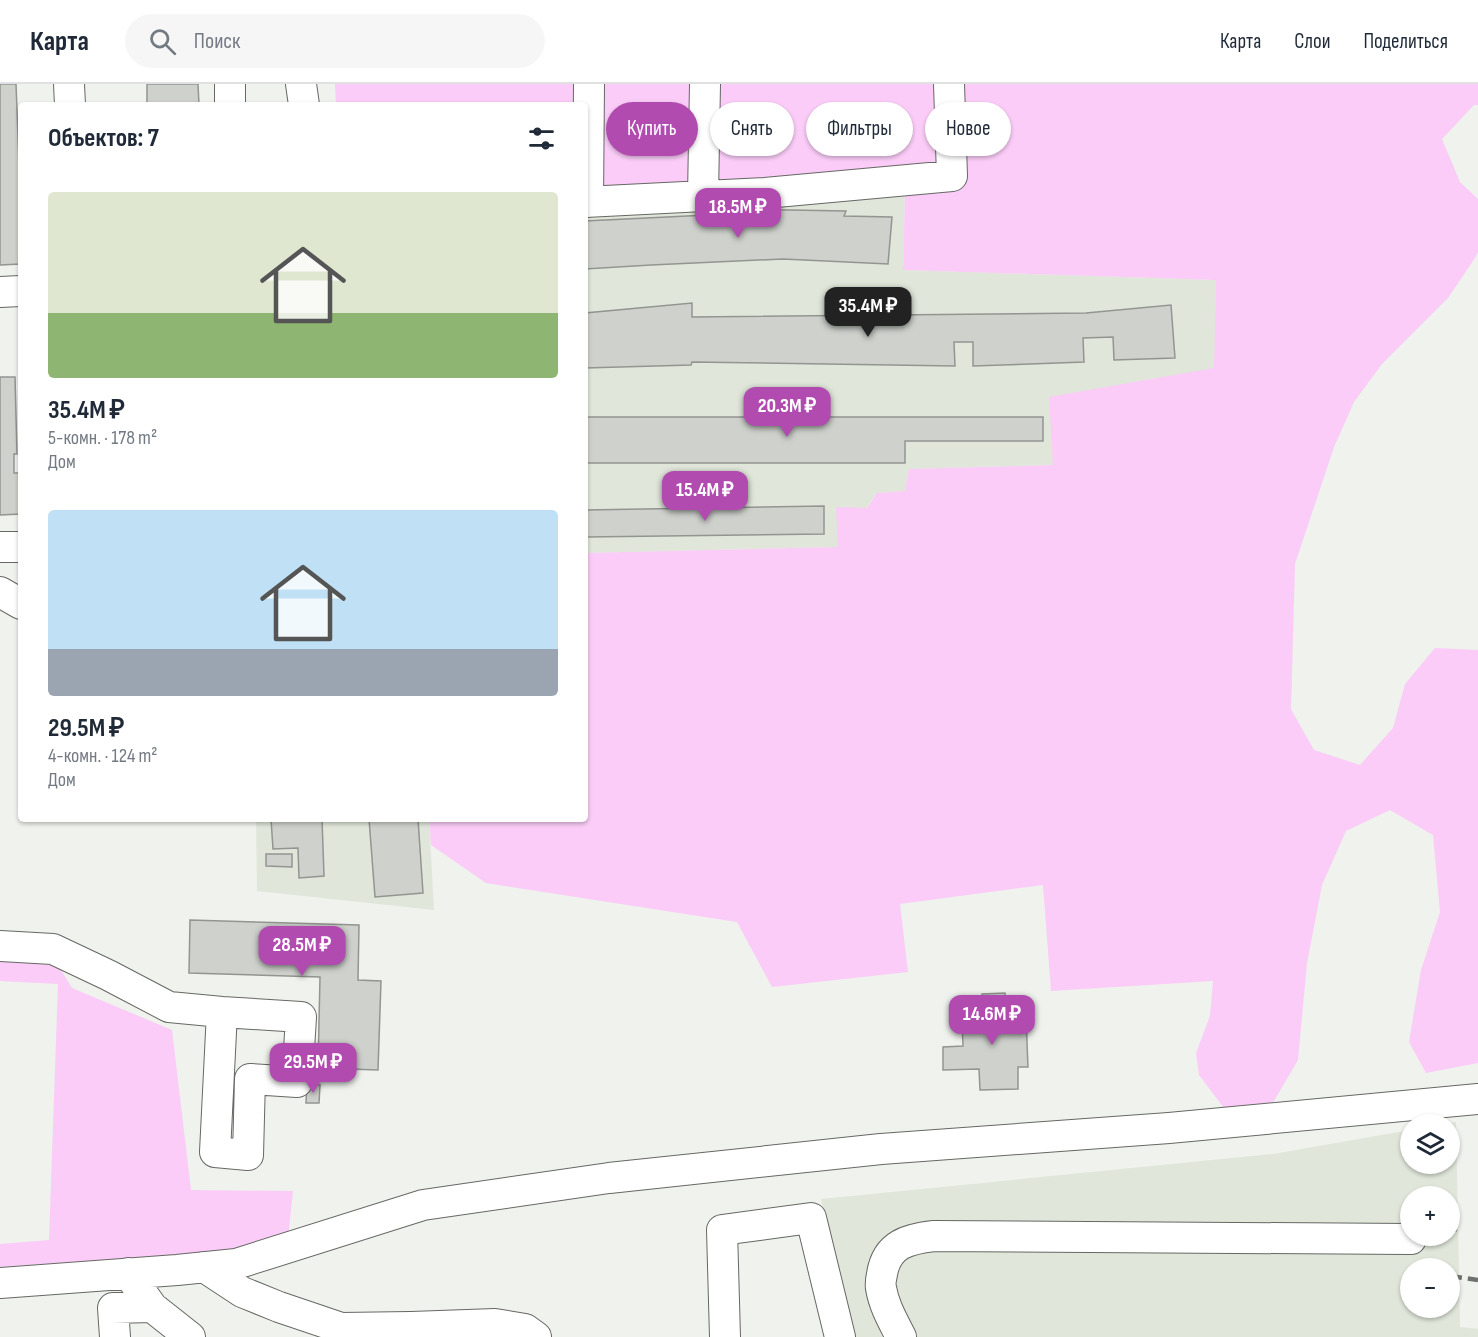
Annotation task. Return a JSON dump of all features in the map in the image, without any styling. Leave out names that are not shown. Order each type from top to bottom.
[{"type":"lane","points":[[69,84],[70,102]]},
{"type":"lane","points":[[230,84],[230,102]]},
{"type":"lane","points":[[301,84],[304,102]]},
{"type":"lane","points":[[588,123],[589,84]]},
{"type":"lane","points":[[703,196],[705,84]]},
{"type":"lane","points":[[588,202],[765,193],[952,176],[949,84]]},
{"type":"lane","points":[[0,292],[18,291]]},
{"type":"lane","points":[[0,547],[18,547]]},
{"type":"lane","points":[[0,592],[18,602]]},
{"type":"lane","points":[[0,946],[53,950],[108,975],[169,1007],[301,1017],[297,1082],[250,1079],[248,1155],[215,1152],[222,1012]]},
{"type":"lane","points":[[0,1283],[236,1264],[423,1206],[609,1178],[881,1149],[1169,1128],[1478,1099]]},
{"type":"lane","points":[[725,1337],[722,1230],[811,1218],[840,1337]]},
{"type":"lane","points":[[901,1337],[886,1306],[880,1286],[883,1266],[889,1254],[900,1244],[914,1238],[934,1236],[1400,1239]]},
{"type":"lane","points":[[204,1267],[242,1292],[341,1328],[366,1332],[495,1324],[525,1329],[536,1337]]},
{"type":"lane","points":[[128,1273],[152,1307],[190,1337]]},
{"type":"lane","points":[[115,1337],[113,1308],[152,1307]]},
{"type":"shaded area","points":[[335,84],[1478,84],[1478,105],[1474,105],[1442,139],[1460,182],[1478,199],[1478,252],[1448,298],[1382,364],[1354,402],[1334,447],[1295,564],[1291,709],[1314,750],[1360,765],[1393,728],[1405,684],[1435,648],[1478,650],[1478,1063],[1426,1073],[1409,1042],[1421,970],[1440,912],[1433,835],[1390,810],[1346,831],[1322,885],[1307,963],[1298,1060],[1271,1106],[1227,1112],[1199,1075],[1196,1053],[1210,1016],[1213,981],[1051,991],[1043,885],[900,904],[908,972],[772,987],[737,922],[486,883],[431,845],[429,822],[588,822],[588,553],[838,547],[836,507],[867,508],[877,493],[905,491],[909,469],[1053,465],[1049,397],[1214,368],[1216,280],[903,270],[905,193],[898,172],[588,187],[588,102],[336,102]]},
{"type":"shaded area","points":[[905,193],[903,270],[1216,280],[1215,368],[1054,465],[909,469],[905,491],[877,493],[839,547],[588,553],[588,215]]},
{"type":"shaded area","points":[[256,822],[429,822],[434,910],[257,891]]},
{"type":"shaded area","points":[[0,956],[58,965],[72,988],[172,1030],[191,1190],[293,1191],[288,1238],[224,1256],[0,1267],[0,1244],[49,1240],[58,984],[0,981]]},
{"type":"shaded area","points":[[1400,1132],[1400,1174],[1457,1174],[1457,1186],[1400,1186],[1400,1246],[1458,1246],[1459,1258],[1400,1258],[1400,1318],[1460,1318],[1460,1327],[1478,1329],[1478,1337],[854,1337],[821,1199],[1273,1154]]},
{"type":"building","points":[[0,84],[16,84],[18,264],[0,265]]},
{"type":"building","points":[[147,84],[198,84],[199,102],[147,102]]},
{"type":"building","points":[[729,209],[846,211],[844,216],[892,217],[888,264],[783,259],[588,269],[588,221],[728,214]]},
{"type":"building","points":[[692,303],[692,317],[1086,313],[1171,305],[1175,358],[1114,360],[1113,337],[1083,338],[1084,362],[973,366],[973,342],[954,342],[955,366],[692,362],[691,365],[588,368],[588,313]]},
{"type":"building","points":[[0,377],[15,377],[17,454],[14,454],[14,473],[18,473],[18,514],[0,515]]},
{"type":"building","points":[[588,417],[1043,417],[1043,441],[905,441],[905,463],[588,463]]},
{"type":"building","points":[[824,506],[824,534],[588,537],[588,510]]},
{"type":"building","points":[[271,822],[322,822],[324,876],[299,878],[298,848],[273,849]]},
{"type":"building","points":[[369,822],[418,822],[423,893],[375,897]]},
{"type":"building","points":[[266,854],[292,854],[292,867],[266,866]]},
{"type":"building","points":[[190,920],[359,925],[358,980],[381,981],[378,1070],[318,1068],[320,977],[189,973]]},
{"type":"building","points":[[1005,993],[1006,1018],[1026,1017],[1028,1067],[1018,1067],[1018,1089],[980,1090],[979,1069],[943,1070],[943,1047],[963,1046],[962,1019],[983,1019],[982,994]]},
{"type":"building","points":[[307,1084],[320,1085],[319,1103],[306,1103]]},
{"type":"railway","points":[[1460,1277],[1478,1280]]}]
